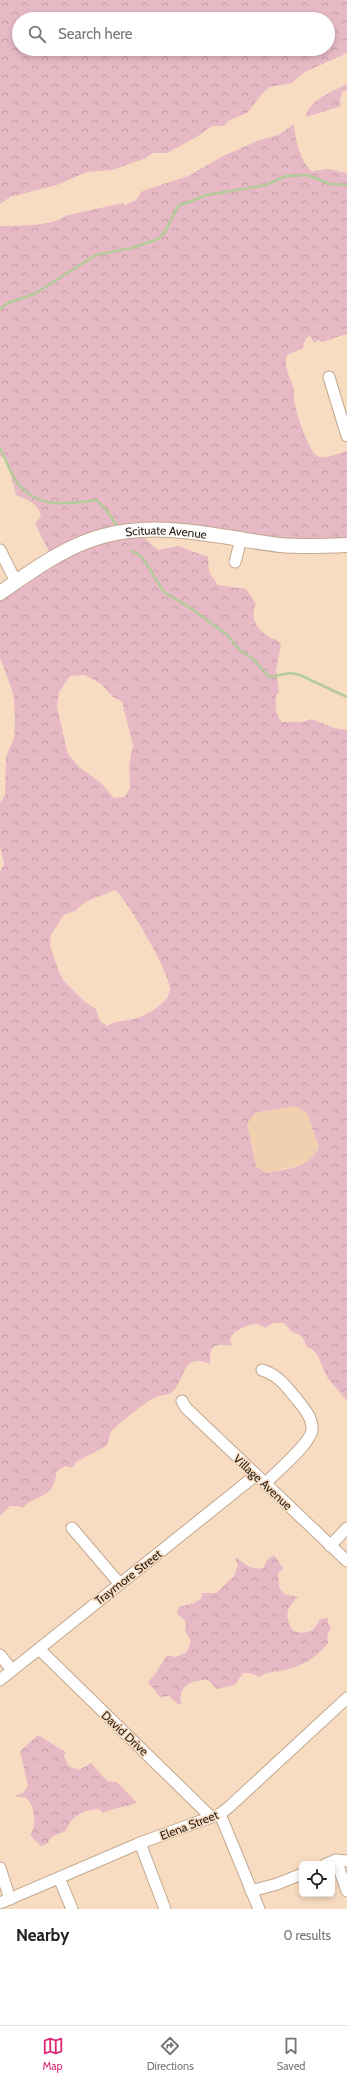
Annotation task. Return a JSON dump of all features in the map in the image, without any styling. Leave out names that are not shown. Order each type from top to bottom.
[{"type":"main road","name":"Scituate Avenue","points":[[0,593],[69,549],[102,536],[118,533],[155,530],[177,531],[289,545],[347,545]]},
{"type":"street","points":[[329,377],[347,436]]},
{"type":"street","points":[[235,562],[241,540]]},
{"type":"street","points":[[0,550],[4,563],[16,582]]},
{"type":"street","points":[[262,1370],[272,1373],[282,1380],[308,1414],[312,1430],[309,1438],[298,1451],[266,1483]]},
{"type":"street","name":"Village Avenue","points":[[182,1401],[186,1408],[347,1561]]},
{"type":"street","name":"Traymore Street","points":[[0,1680],[118,1583],[256,1475]]},
{"type":"street","points":[[72,1528],[118,1583]]},
{"type":"street","points":[[330,1546],[347,1528]]},
{"type":"street","name":"David Drive","points":[[39,1649],[216,1815]]},
{"type":"street","points":[[0,1655],[12,1670]]},
{"type":"street","name":"Elena Street","points":[[5,1901],[140,1843],[216,1815],[229,1807],[347,1698]]},
{"type":"street","points":[[216,1815],[258,1909]]},
{"type":"street","points":[[140,1843],[165,1909]]},
{"type":"street","points":[[336,1862],[347,1890]]},
{"type":"street","points":[[0,1868],[5,1901]]},
{"type":"street","points":[[251,1891],[277,1884],[299,1875]]},
{"type":"street","points":[[59,1878],[72,1909]]},
{"type":"shaded area","points":[[295,1106],[307,1113],[319,1146],[313,1158],[306,1164],[265,1173],[256,1166],[247,1124],[255,1113]]},
{"type":"green space","points":[[0,0],[347,0],[347,53],[305,72],[292,83],[270,87],[262,94],[247,113],[228,121],[224,126],[212,126],[198,136],[167,153],[153,153],[146,158],[112,170],[87,172],[57,185],[10,197],[0,204]]},
{"type":"green space","points":[[347,84],[347,90],[343,91],[340,99],[341,106],[306,117],[311,106],[316,101]]},
{"type":"green space","points":[[294,124],[299,149],[304,161],[311,171],[328,169],[347,173],[347,334],[322,342],[319,340],[314,343],[310,336],[306,338],[302,349],[287,355],[286,364],[293,385],[295,404],[299,420],[313,452],[317,456],[324,457],[347,451],[347,545],[138,532],[158,550],[178,546],[208,557],[209,572],[218,585],[246,589],[256,604],[253,612],[256,624],[261,631],[281,644],[276,670],[279,692],[276,695],[276,706],[279,719],[282,722],[302,722],[312,719],[334,728],[347,730],[347,1401],[327,1377],[318,1356],[313,1350],[307,1347],[302,1336],[292,1332],[284,1323],[273,1323],[265,1328],[257,1324],[246,1326],[234,1332],[230,1339],[232,1346],[220,1345],[214,1347],[210,1353],[210,1364],[201,1361],[194,1361],[189,1364],[177,1387],[172,1392],[154,1398],[124,1420],[111,1432],[106,1446],[76,1462],[72,1468],[66,1466],[57,1471],[53,1486],[47,1493],[30,1502],[23,1508],[10,1506],[0,1516],[0,872],[4,864],[0,846],[0,803],[5,795],[6,757],[14,738],[15,724],[14,696],[0,658],[0,593],[52,557],[35,524],[41,516],[38,508],[32,502],[16,495],[7,459],[0,456],[0,226],[44,224],[53,222],[64,216],[123,203],[125,205],[136,200],[141,192],[145,190],[188,176],[225,155],[260,140],[278,135]],"holes":[[[85,675],[101,684],[113,697],[122,702],[133,745],[129,766],[130,788],[124,797],[114,798],[101,783],[79,767],[68,754],[57,707],[59,692],[70,676]],[[115,890],[138,922],[163,968],[170,989],[167,998],[152,1011],[137,1018],[117,1022],[107,1026],[100,1021],[96,1009],[85,1002],[64,981],[59,972],[50,945],[51,934],[64,915],[75,911],[85,902]],[[295,1106],[307,1113],[319,1147],[314,1155],[303,1164],[289,1169],[265,1173],[256,1166],[247,1124],[255,1113]]]},
{"type":"green space","points":[[274,1555],[283,1568],[278,1574],[279,1587],[284,1594],[298,1597],[291,1605],[287,1617],[293,1631],[302,1633],[313,1630],[320,1619],[328,1618],[328,1623],[331,1628],[327,1636],[328,1643],[316,1655],[302,1664],[288,1669],[267,1673],[259,1677],[251,1673],[243,1673],[235,1685],[217,1689],[208,1680],[202,1680],[187,1685],[182,1692],[181,1704],[179,1705],[169,1696],[160,1697],[148,1682],[167,1655],[176,1657],[187,1652],[191,1641],[185,1631],[186,1622],[177,1613],[179,1607],[194,1603],[201,1599],[202,1593],[216,1593],[234,1576],[238,1565],[235,1558],[249,1566],[263,1568],[267,1560]]},
{"type":"green space","points":[[38,1735],[65,1752],[64,1757],[69,1766],[79,1770],[91,1763],[107,1781],[117,1782],[137,1803],[103,1813],[99,1809],[83,1812],[71,1821],[66,1831],[52,1836],[48,1843],[41,1846],[30,1835],[34,1827],[34,1817],[30,1802],[26,1798],[15,1796],[23,1793],[28,1786],[20,1751]]},
{"type":"waterway","points":[[0,309],[8,303],[34,294],[96,255],[132,248],[158,239],[165,232],[178,206],[207,195],[266,185],[286,176],[307,175],[330,184],[347,185]]},
{"type":"waterway","points":[[0,448],[13,476],[21,487],[29,494],[39,499],[61,503],[96,500],[105,508],[117,526]]},
{"type":"waterway","points":[[132,551],[142,557],[164,592],[189,607],[226,634],[240,650],[254,660],[269,677],[290,673],[300,675],[347,697]]}]
